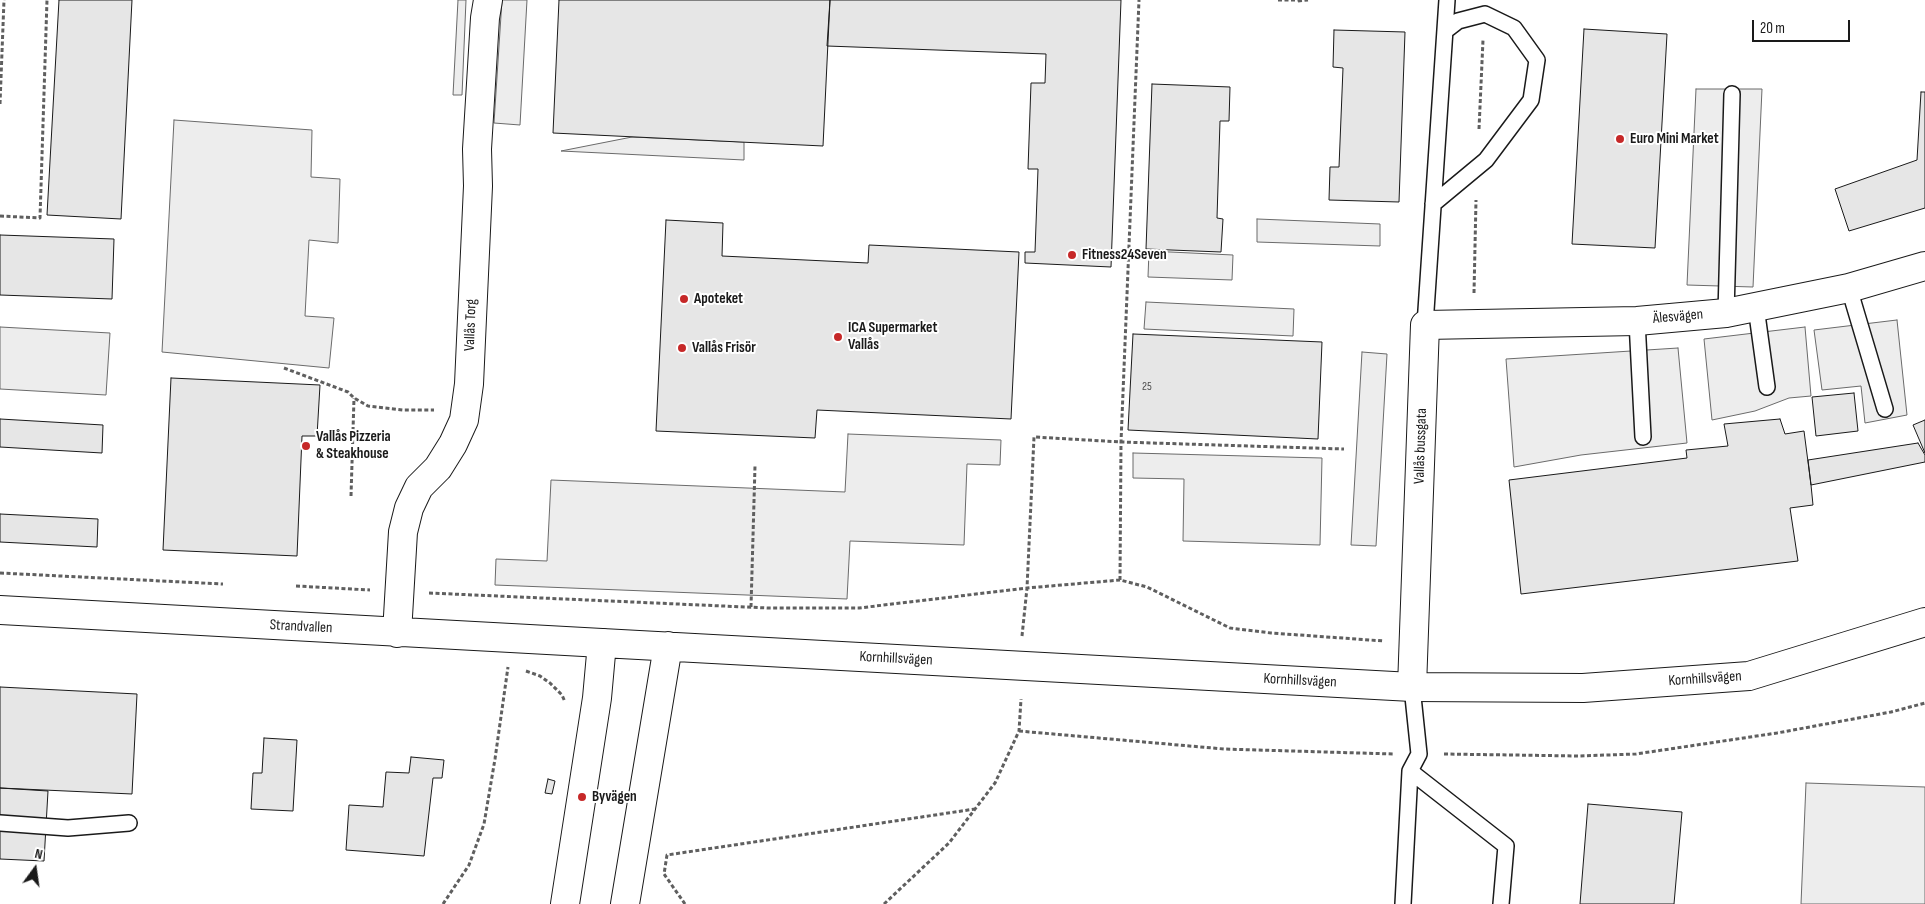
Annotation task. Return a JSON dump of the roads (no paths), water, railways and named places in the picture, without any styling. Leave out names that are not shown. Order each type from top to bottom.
[{"type":"street","name":"Vallås Torg","points":[[396,633],[404,532],[409,508],[419,487],[438,468],[453,444],[464,420],[469,384],[484,27],[488,0]]},
{"type":"street","name":"Älesvägen","points":[[1425,325],[1637,321],[1726,313],[1849,288],[1925,266]]},
{"type":"street","name":"Vallås bussgata","points":[[1412,687],[1425,325]]},
{"type":"street","name":"Strandvallen","points":[[0,610],[602,643]]},
{"type":"street","name":"Kornhillsvägen","points":[[602,643],[1412,687],[1583,688],[1749,676],[1925,622]]},
{"type":"street","points":[[565,904],[598,698],[602,643]]},
{"type":"street","points":[[625,904],[668,646]]},
{"type":"lane","name":"Vallås bussgata","points":[[1425,325],[1447,0]]},
{"type":"lane","points":[[1434,204],[1486,160],[1531,100],[1537,60],[1514,28],[1484,14],[1458,21],[1445,31]]},
{"type":"lane","points":[[1726,313],[1732,94]]},
{"type":"lane","points":[[1849,288],[1885,409]]},
{"type":"lane","points":[[1756,307],[1767,387]]},
{"type":"lane","points":[[1637,321],[1643,437]]},
{"type":"lane","points":[[1403,904],[1410,771],[1419,754],[1412,687]]},
{"type":"lane","points":[[1410,771],[1506,846],[1501,904]]},
{"type":"lane","points":[[0,823],[68,828],[129,823]]},
{"type":"place","name":"Euro Mini Market","points":[[1620,139]]},
{"type":"place","name":"Fitness24Seven","points":[[1072,255]]},
{"type":"place","name":"Apoteket","points":[[684,299]]},
{"type":"place","name":"ICA Supermarket Vallås","points":[[838,337]]},
{"type":"place","name":"Vallås Frisör","points":[[682,348]]},
{"type":"place","name":"Vallås Pizzeria & Steakhouse","points":[[306,446]]},
{"type":"place","name":"Byvägen","points":[[582,797]]}]
